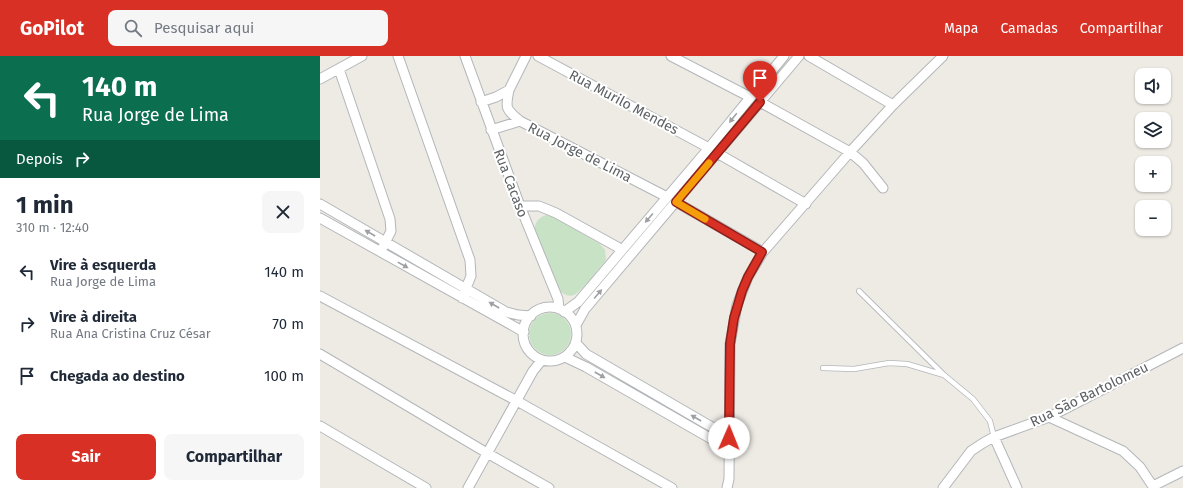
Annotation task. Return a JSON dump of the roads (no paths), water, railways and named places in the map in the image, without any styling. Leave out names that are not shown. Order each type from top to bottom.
[{"type":"street","points":[[320,79],[362,56]]},
{"type":"street","points":[[398,56],[470,260],[471,276],[467,289],[462,298]]},
{"type":"street","name":"Rua Cacaso","points":[[465,56],[520,206],[562,310]]},
{"type":"street","points":[[520,121],[509,112],[506,104],[509,90],[526,56]]},
{"type":"street","name":"Rua Murilo Mendes","points":[[538,56],[709,148]]},
{"type":"street","points":[[671,56],[750,97]]},
{"type":"street","points":[[562,310],[578,302],[621,249],[709,148],[784,56]]},
{"type":"street","points":[[576,325],[585,309],[799,56]]},
{"type":"street","points":[[809,56],[893,105]]},
{"type":"street","points":[[727,488],[730,350],[733,324],[742,291],[748,277],[762,252],[806,204],[850,152],[940,57]]},
{"type":"street","points":[[339,69],[390,219],[391,231],[380,252]]},
{"type":"street","points":[[481,102],[496,97],[509,90]]},
{"type":"street","points":[[760,102],[850,152],[864,163],[883,188]]},
{"type":"street","name":"Rua Jorge de Lima","points":[[491,130],[520,121],[667,197]]},
{"type":"street","points":[[718,153],[806,204]]},
{"type":"street","points":[[676,202],[762,252]]},
{"type":"street","points":[[320,204],[511,314],[531,316]]},
{"type":"street","points":[[520,206],[539,206],[556,213],[621,249]]},
{"type":"street","points":[[320,218],[524,332]]},
{"type":"street","points":[[320,296],[517,401],[672,488]]},
{"type":"street","points":[[547,308],[562,310],[569,315],[576,325],[576,343],[570,353],[565,357],[554,361],[542,360],[532,354],[525,344],[524,332],[527,320],[541,309],[547,308]]},
{"type":"street","points":[[576,343],[586,354],[729,438]]},
{"type":"street","name":"Rua São Bartolomeu","points":[[943,488],[971,451],[994,437],[1049,417],[1183,348]]},
{"type":"street","points":[[320,354],[549,488]]},
{"type":"street","points":[[565,357],[586,367],[729,449]]},
{"type":"street","points":[[468,488],[533,371],[542,360]]},
{"type":"street","points":[[1049,417],[1123,451],[1140,467],[1153,487],[1183,471]]},
{"type":"street","points":[[320,426],[426,488]]},
{"type":"street","points":[[994,437],[1017,488]]},
{"type":"lane","points":[[859,291],[944,375],[973,399],[990,421],[994,437]]},
{"type":"lane","points":[[823,368],[854,369],[889,363],[907,364],[944,375]]}]
